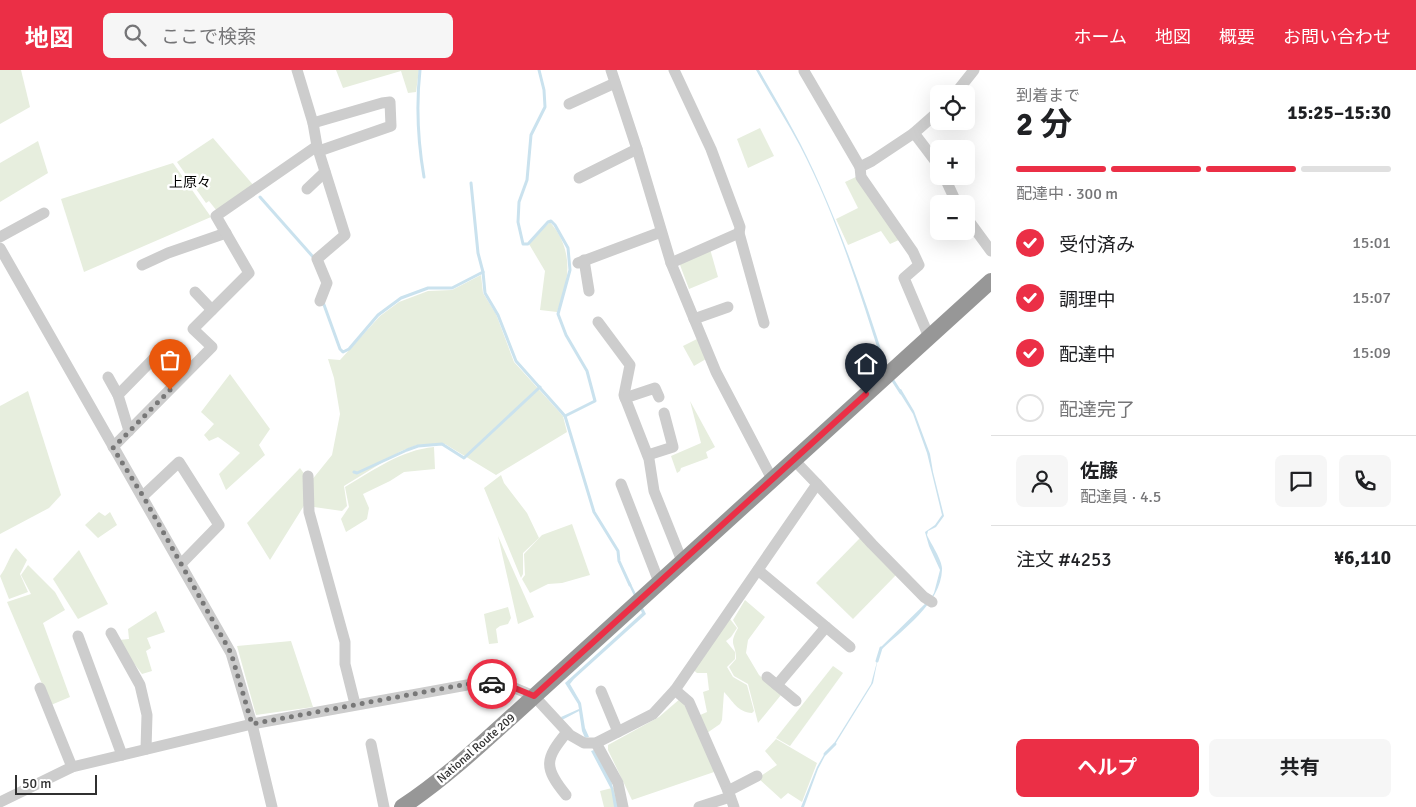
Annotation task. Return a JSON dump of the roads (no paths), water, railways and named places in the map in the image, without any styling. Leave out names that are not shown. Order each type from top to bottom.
[{"type":"highway","name":"National Route 209","points":[[402,807],[450,772],[991,281]]},
{"type":"street","points":[[297,70],[314,123],[318,148],[345,235],[317,259],[327,283],[320,301]]},
{"type":"street","points":[[611,70],[671,263],[716,372],[772,480]]},
{"type":"street","points":[[674,70],[711,149],[740,227],[739,232],[764,323]]},
{"type":"street","points":[[962,85],[974,70]]},
{"type":"street","points":[[804,71],[860,167],[861,177],[913,252],[918,265],[904,278],[929,337]]},
{"type":"street","points":[[568,104],[615,84]]},
{"type":"street","points":[[113,448],[212,347],[192,329],[249,273],[216,216],[318,148],[391,126],[390,102],[314,123]]},
{"type":"street","points":[[860,167],[914,133],[930,119]]},
{"type":"street","points":[[914,133],[930,154]]},
{"type":"street","points":[[578,178],[637,149]]},
{"type":"street","points":[[306,189],[326,172]]},
{"type":"street","points":[[0,237],[44,213]]},
{"type":"street","points":[[975,229],[991,250]]},
{"type":"street","points":[[589,292],[581,262],[661,232]]},
{"type":"street","points":[[671,263],[739,232]]},
{"type":"street","points":[[142,265],[168,253],[226,233]]},
{"type":"street","points":[[0,248],[113,448],[182,564],[231,653],[252,724],[272,807]]},
{"type":"street","points":[[195,292],[212,310]]},
{"type":"street","points":[[694,319],[728,307]]},
{"type":"street","points":[[598,322],[630,365],[624,395],[648,455],[654,491],[682,561]]},
{"type":"street","points":[[118,395],[166,346]]},
{"type":"street","points":[[108,377],[118,395],[129,431]]},
{"type":"street","points":[[625,398],[655,388],[659,398]]},
{"type":"street","points":[[648,455],[673,447],[664,413]]},
{"type":"street","points":[[794,460],[872,544],[924,597],[932,602]]},
{"type":"street","points":[[143,496],[179,462],[219,525],[182,564]]},
{"type":"street","points":[[308,476],[309,512],[345,642],[345,664],[355,704]]},
{"type":"street","points":[[621,484],[659,582]]},
{"type":"street","points":[[1,799],[72,767],[252,724],[467,684],[505,684],[534,696],[567,732],[584,743],[596,744],[653,714],[675,690],[817,484]]},
{"type":"street","points":[[758,570],[850,647]]},
{"type":"street","points":[[777,685],[826,627]]},
{"type":"street","points":[[111,633],[140,685],[146,715],[146,749]]},
{"type":"street","points":[[78,636],[122,755]]},
{"type":"street","points":[[767,677],[796,701]]},
{"type":"street","points":[[40,688],[72,767]]},
{"type":"street","points":[[675,690],[689,702],[731,798]]},
{"type":"street","points":[[602,691],[618,732]]},
{"type":"street","points":[[566,795],[550,770],[550,757],[567,732]]},
{"type":"street","points":[[370,744],[384,807]]},
{"type":"street","points":[[596,744],[618,783],[622,807]]},
{"type":"street","points":[[699,807],[731,798],[757,776]]},
{"type":"water","points":[[756,70],[759,70],[783,113],[806,156],[820,185],[856,275],[886,365],[883,366],[856,282],[825,199],[800,146]]},
{"type":"water","points":[[901,389],[914,411],[930,454],[944,516],[936,527],[928,531],[927,535],[939,557],[942,570],[940,582],[928,605],[880,651],[880,648],[931,598],[940,570],[925,532],[935,525],[942,515],[927,453],[913,414],[898,390]]},
{"type":"water","points":[[630,582],[646,614],[570,684],[581,703],[585,728],[589,737],[585,738],[579,711],[562,720],[561,717],[579,709],[565,683],[642,613],[628,583]]},
{"type":"water","points":[[878,658],[873,683],[834,746],[871,684]]},
{"type":"water","points":[[594,750],[611,780],[618,807],[614,807],[611,789],[591,751]]},
{"type":"water","points":[[826,751],[804,807],[801,807],[817,767]]},
{"type":"waterway","points":[[420,70],[418,124],[424,177]]},
{"type":"waterway","points":[[539,70],[544,90],[545,107],[531,135],[527,180],[519,202],[518,222],[523,244],[528,244],[551,221],[568,248],[570,270],[558,314],[566,335],[587,371],[595,401],[565,416]]},
{"type":"waterway","points":[[471,183],[478,253],[483,272],[485,293],[498,315],[516,361],[565,416],[594,512],[618,551],[619,561],[630,585]]},
{"type":"waterway","points":[[260,197],[314,258]]},
{"type":"waterway","points":[[323,302],[340,349],[343,352],[349,349],[378,315],[401,298],[428,288],[452,288],[483,272]]},
{"type":"waterway","points":[[892,379],[901,393]]},
{"type":"waterway","points":[[354,472],[357,473],[418,446],[442,444],[464,458],[540,387]]},
{"type":"waterway","points":[[877,661],[881,648]]},
{"type":"waterway","points":[[825,754],[835,744]]},
{"type":"district","name":"上原々","points":[[190,182]]}]
